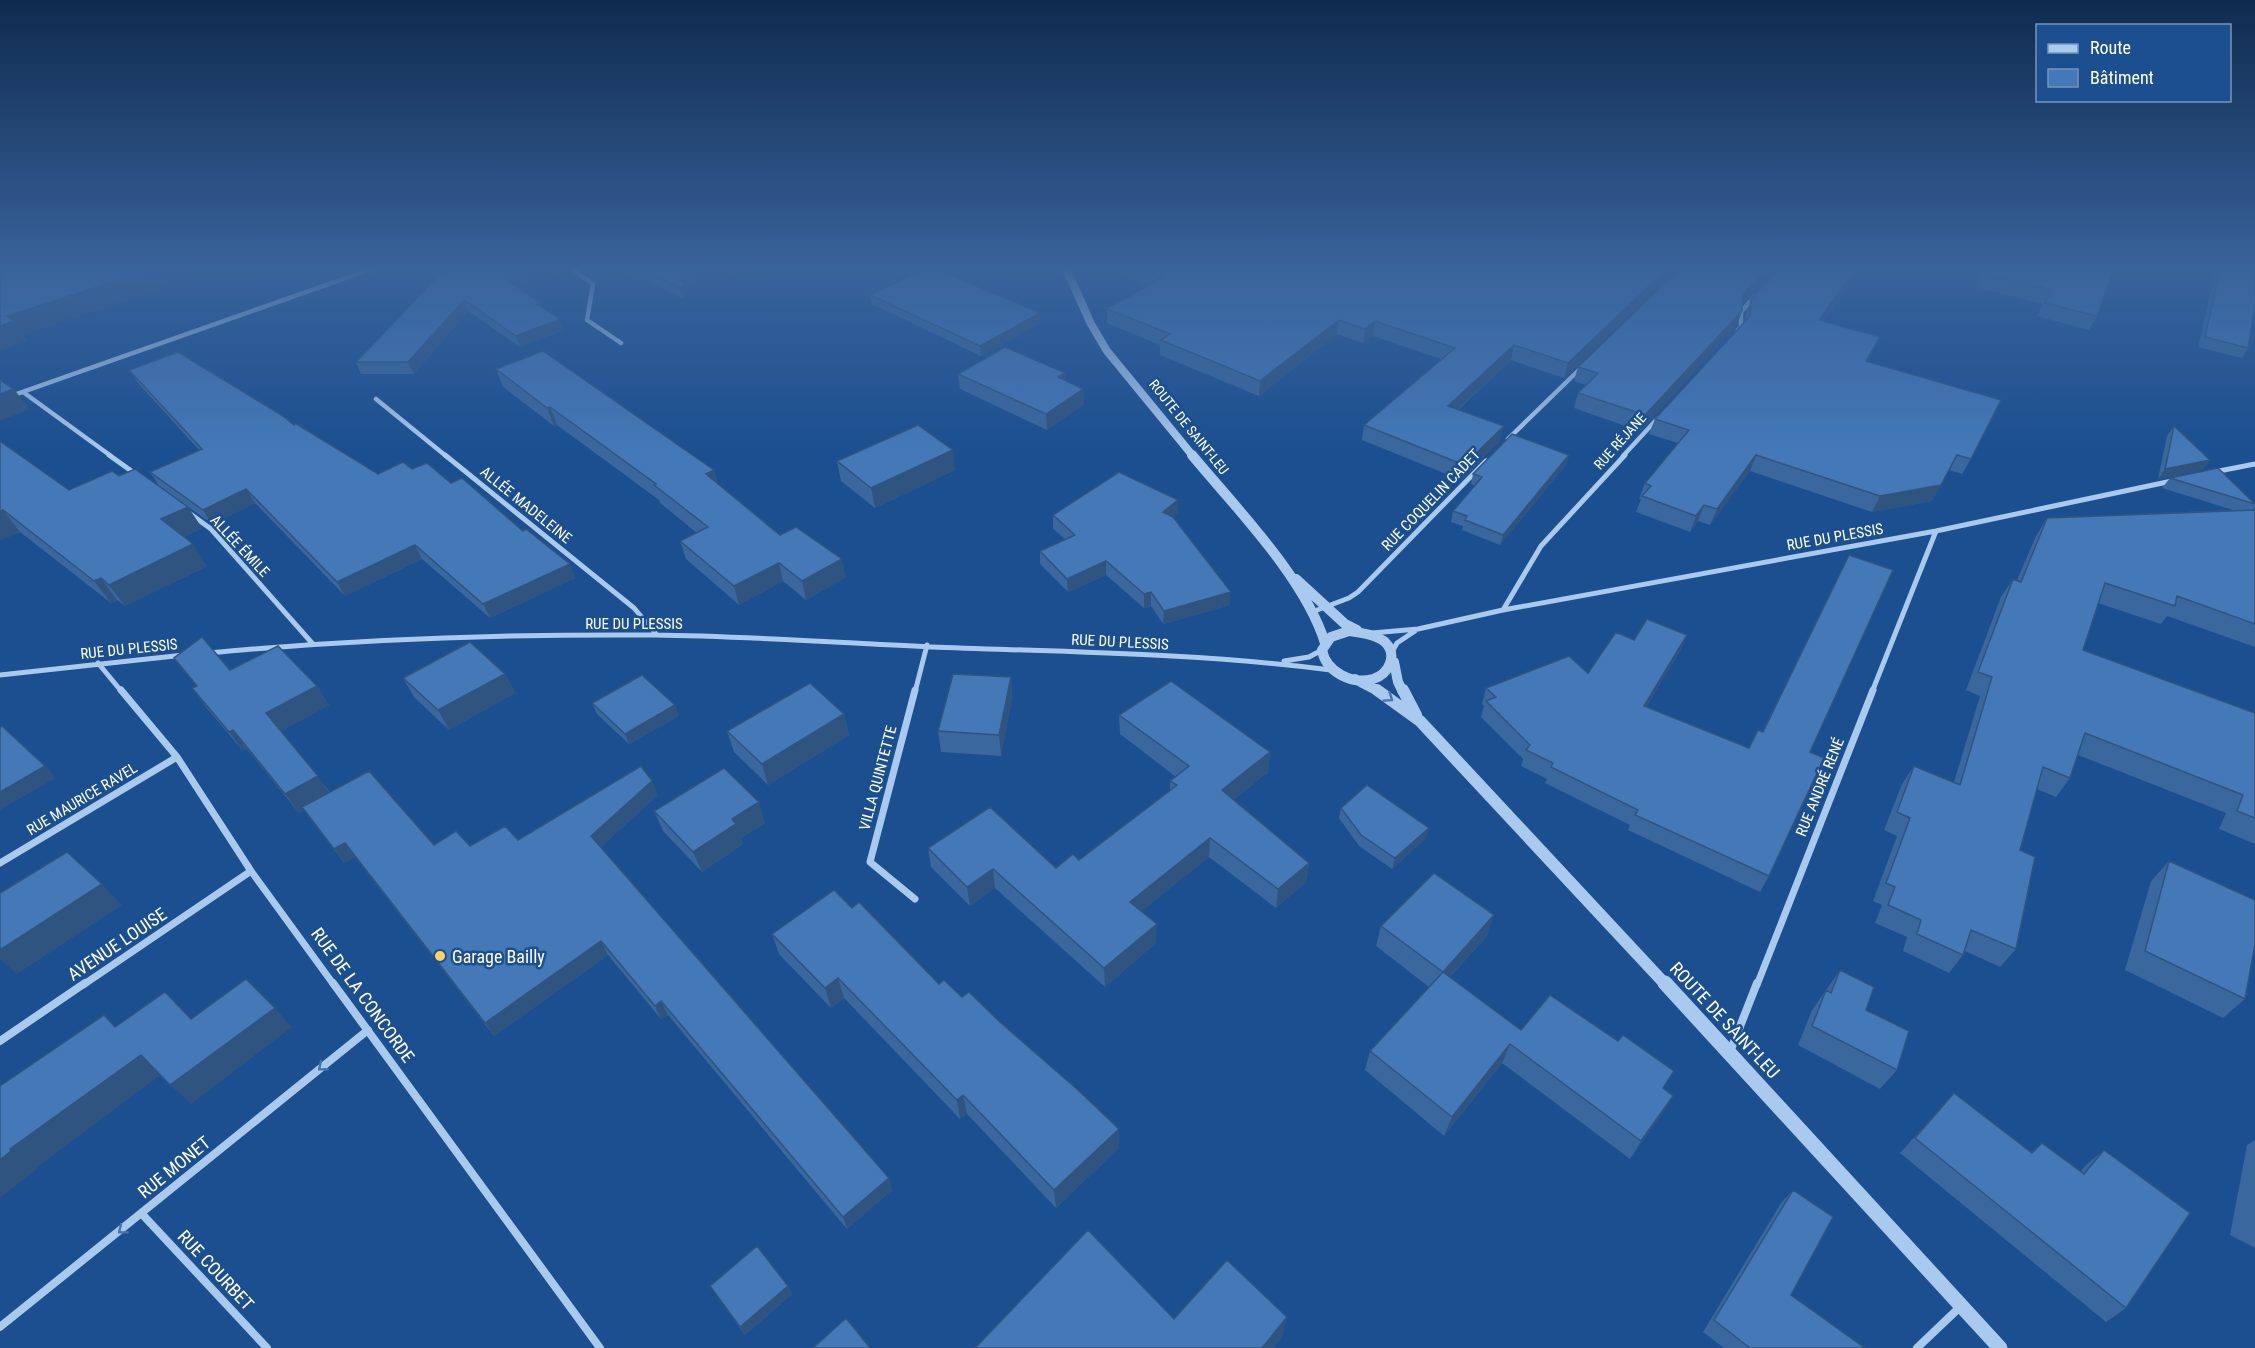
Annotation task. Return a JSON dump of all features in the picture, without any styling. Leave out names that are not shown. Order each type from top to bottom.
[{"type":"street","points":[[0,400],[202,329]]},
{"type":"street","points":[[600,329],[621,343]]},
{"type":"street","name":"ROUTE DE SAINT-LEU","points":[[1095,329],[1107,351],[1285,568],[1345,624],[1363,633]]},
{"type":"street","points":[[1733,335],[1739,329]]},
{"type":"street","name":"RUE COQUELIN CADET","points":[[1502,445],[1585,364]]},
{"type":"street","points":[[23,392],[145,481]]},
{"type":"street","name":"ALLÉE MADELEINE","points":[[376,399],[634,608],[657,635]]},
{"type":"street","name":"RUE RÉJANE","points":[[1503,610],[1540,546],[1661,414]]},
{"type":"street","name":"RUE COQUELIN CADET","points":[[1312,612],[1327,608],[1358,592],[1493,453]]},
{"type":"street","points":[[2209,474],[2255,464]]},
{"type":"street","name":"RUE DU PLESSIS","points":[[1363,633],[1418,629],[1503,610],[1936,531],[2175,481]]},
{"type":"street","name":"ALLÉE ÉMILE","points":[[183,508],[211,529],[312,643]]},
{"type":"street","name":"RUE ANDRÉ RENÉ","points":[[1730,1053],[1936,531]]},
{"type":"street","name":"ROUTE DE SAINT-LEU","points":[[1285,568],[1322,630],[1324,647]]},
{"type":"street","name":"RUE DU PLESSIS","points":[[1393,656],[1397,643],[1418,629]]},
{"type":"street","points":[[1339,633],[1363,633],[1380,639],[1393,656],[1391,668],[1377,677],[1355,679],[1334,671],[1327,665],[1324,647],[1339,633]]},
{"type":"street","name":"RUE DU PLESSIS","points":[[205,653],[312,643],[492,636],[657,635],[927,645],[1268,662],[1334,671]]},
{"type":"street","name":"VILLA QUINTETTE","points":[[915,900],[870,862],[927,645]]},
{"type":"street","name":"RUE DU PLESSIS","points":[[1268,662],[1309,657],[1324,647]]},
{"type":"street","name":"RUE DU PLESSIS","points":[[0,675],[193,654]]},
{"type":"street","name":"ROUTE DE SAINT-LEU","points":[[1393,656],[1398,682],[1420,721]]},
{"type":"street","name":"RUE DE LA CONCORDE","points":[[98,663],[177,758],[251,871],[600,1348]]},
{"type":"street","name":"ROUTE DE SAINT-LEU","points":[[1355,679],[1382,693],[1420,721],[1730,1053],[2000,1348]]},
{"type":"street","name":"RUE MAURICE RAVEL","points":[[0,863],[177,758]]},
{"type":"street","name":"AVENUE LOUISE","points":[[0,1041],[251,871]]},
{"type":"street","name":"RUE MONET","points":[[0,1327],[368,1030]]},
{"type":"street","name":"RUE COURBET","points":[[142,1214],[267,1348]]},
{"type":"street","points":[[1917,1348],[1961,1306]]},
{"type":"building","points":[[388,329],[438,329],[408,362],[356,362]]},
{"type":"building","points":[[506,329],[534,329],[516,336]]},
{"type":"building","points":[[943,329],[1011,329],[980,346]]},
{"type":"building","points":[[1157,329],[1327,329],[1260,381],[1161,340],[1170,334]]},
{"type":"building","points":[[1398,329],[1604,329],[1568,363],[1514,345],[1448,406],[1504,426],[1464,465],[1364,425],[1455,348]]},
{"type":"building","points":[[1618,329],[1725,329],[1645,415],[1578,393],[1598,373],[1578,367]]},
{"type":"building","points":[[1738,329],[1851,329],[1880,337],[1866,361],[2001,400],[1971,459],[1957,455],[1941,485],[1880,496],[1756,455],[1717,509],[1704,505],[1696,516],[1642,496],[1651,486],[1645,483],[1689,430],[1655,419]]},
{"type":"building","points":[[2207,329],[2251,329],[2248,348],[2205,337]]},
{"type":"building","points":[[1005,347],[1065,373],[1058,377],[1083,389],[1046,414],[958,374]]},
{"type":"building","points":[[543,351],[714,470],[706,474],[780,535],[796,527],[842,559],[802,581],[779,563],[734,586],[680,541],[708,527],[654,485],[656,484],[550,407],[547,408],[496,369]]},
{"type":"building","points":[[178,352],[294,425],[295,423],[378,474],[403,462],[412,469],[427,463],[451,483],[462,478],[523,531],[526,529],[570,564],[483,604],[415,545],[337,582],[246,489],[203,510],[150,472],[202,449],[129,370]]},
{"type":"building","points":[[0,380],[14,389],[0,394]]},
{"type":"building","points":[[918,425],[953,450],[871,488],[837,461]]},
{"type":"building","points":[[2174,426],[2210,460],[2165,469]]},
{"type":"building","points":[[1512,434],[1569,455],[1503,535],[1465,520],[1467,516],[1453,511],[1482,477],[1473,474]]},
{"type":"building","points":[[0,441],[69,490],[112,471],[119,476],[135,469],[188,507],[161,519],[193,544],[109,585],[101,578],[94,581],[3,510],[0,512]]},
{"type":"building","points":[[2218,468],[2255,504],[2170,478]]},
{"type":"building","points":[[1119,472],[1178,500],[1163,512],[1173,517],[1231,592],[1164,611],[1151,592],[1144,594],[1106,561],[1067,579],[1040,551],[1075,535],[1053,515]]},
{"type":"building","points":[[2255,510],[2255,624],[2177,596],[2175,606],[2105,583],[2083,650],[2255,713],[2255,818],[2237,811],[2243,795],[2085,733],[2070,778],[2043,767],[2020,850],[2035,857],[2016,949],[1971,930],[1963,955],[1917,934],[1921,920],[1888,905],[1895,887],[1886,883],[1910,818],[1897,812],[1914,766],[1960,785],[1992,677],[1978,672],[2013,579],[2021,582],[2047,518]]},
{"type":"building","points":[[1849,555],[1893,570],[1810,752],[1824,758],[1769,876],[1635,815],[1638,810],[1551,767],[1553,763],[1526,750],[1530,745],[1486,701],[1496,697],[1486,688],[1569,656],[1588,673],[1616,632],[1634,640],[1647,619],[1687,635],[1644,706],[1749,748],[1758,730],[1763,732]]},
{"type":"building","points":[[202,637],[230,670],[278,646],[317,686],[266,713],[318,776],[285,794],[233,730],[229,732],[192,688],[197,686],[174,658]]},
{"type":"building","points":[[470,642],[505,674],[438,710],[403,678]]},
{"type":"building","points":[[953,674],[1011,677],[999,735],[938,731]]},
{"type":"building","points":[[642,675],[675,705],[625,734],[592,703]]},
{"type":"building","points":[[1171,681],[1270,752],[1222,790],[1309,863],[1278,889],[1210,838],[1130,902],[1157,924],[1104,968],[993,869],[967,887],[928,848],[990,807],[1056,868],[1073,854],[1079,860],[1177,785],[1170,781],[1189,766],[1119,715]]},
{"type":"building","points":[[810,683],[844,714],[762,764],[727,731]]},
{"type":"building","points":[[2,726],[45,766],[0,792],[0,727]]},
{"type":"building","points":[[641,766],[652,781],[591,836],[889,1178],[843,1217],[661,1001],[655,1006],[601,941],[485,1023],[345,843],[334,849],[302,807],[369,771],[434,845],[456,831],[470,846],[505,826],[518,840]]},
{"type":"building","points":[[724,768],[759,802],[732,819],[736,824],[693,852],[654,811]]},
{"type":"building","points":[[1367,785],[1429,828],[1395,858],[1361,835],[1341,808]]},
{"type":"building","points":[[67,852],[102,884],[0,950],[0,893]]},
{"type":"building","points":[[2169,861],[2255,900],[2255,945],[2245,999],[2145,951]]},
{"type":"building","points":[[1434,873],[1494,915],[1443,972],[1381,926]]},
{"type":"building","points":[[834,890],[852,908],[859,902],[939,984],[944,980],[962,997],[969,992],[1119,1129],[1054,1190],[963,1095],[957,1100],[838,978],[825,988],[772,934]]},
{"type":"building","points":[[1840,970],[1874,987],[1866,1010],[1909,1031],[1897,1070],[1812,1026],[1826,990],[1831,993]]},
{"type":"building","points":[[1443,972],[1521,1030],[1550,995],[1618,1041],[1623,1035],[1674,1071],[1663,1088],[1673,1096],[1641,1141],[1510,1044],[1452,1117],[1370,1051]]},
{"type":"building","points":[[246,979],[275,1008],[170,1085],[141,1055],[10,1149],[11,1151],[0,1160],[0,1086],[104,1015],[115,1027],[165,992],[191,1019]]},
{"type":"building","points":[[1954,1093],[2032,1153],[2042,1143],[2084,1174],[2104,1150],[2190,1213],[2126,1308],[1915,1138]]},
{"type":"building","points":[[1793,1190],[1833,1217],[1791,1295],[1865,1348],[1750,1348],[1714,1320]]},
{"type":"building","points":[[1088,1230],[1174,1319],[1227,1260],[1287,1317],[1262,1348],[975,1348]]},
{"type":"building","points":[[757,1246],[788,1286],[740,1327],[710,1286]]},
{"type":"building","points":[[846,1318],[870,1348],[813,1348]]},
{"type":"place","name":"Garage Bailly","points":[[440,956]]}]
